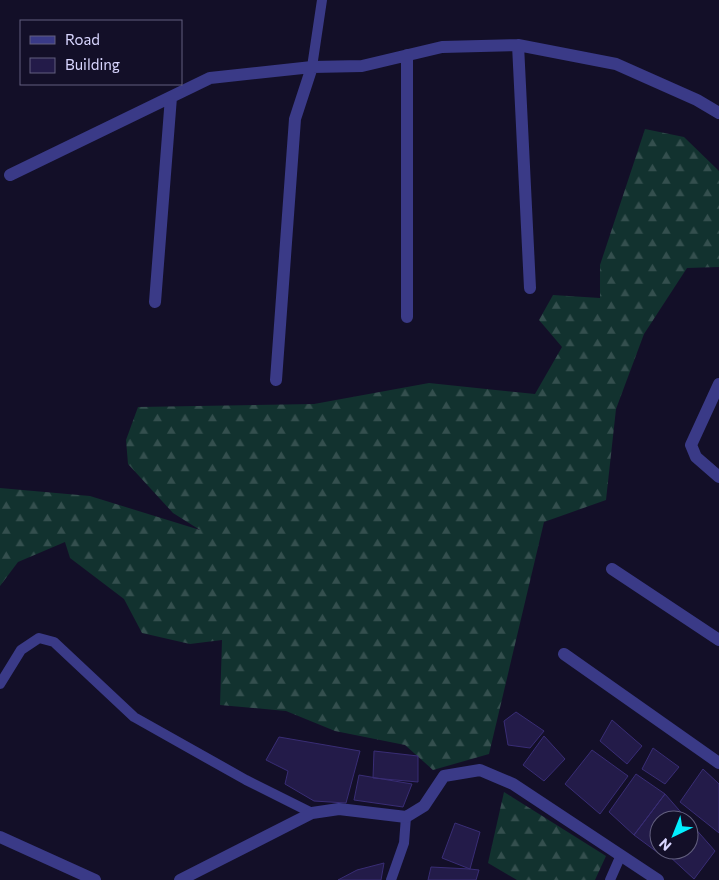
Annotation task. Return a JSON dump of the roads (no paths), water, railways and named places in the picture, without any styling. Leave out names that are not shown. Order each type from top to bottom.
[{"type":"street","points":[[518,46],[530,288]]},
{"type":"street","points":[[10,175],[210,78],[312,67],[362,66],[442,47],[518,46],[616,64],[697,100],[719,113]]},
{"type":"street","points":[[406,317],[407,55]]},
{"type":"street","points":[[276,380],[295,119],[312,67]]},
{"type":"street","points":[[155,302],[171,97]]},
{"type":"street","points":[[719,384],[691,445],[696,458],[719,477]]},
{"type":"street","points":[[612,569],[719,640]]},
{"type":"street","points":[[564,654],[719,762]]},
{"type":"street","points":[[180,880],[312,813],[339,809],[406,817],[424,806],[444,776],[480,770],[513,784],[658,880]]},
{"type":"street","points":[[0,838],[95,880]]},
{"type":"lane","points":[[312,67],[322,0]]},
{"type":"lane","points":[[0,684],[21,650],[39,638],[54,642],[134,717],[246,780],[312,813]]},
{"type":"lane","points":[[391,880],[404,843],[406,817]]},
{"type":"lane","points":[[610,880],[621,855]]}]
